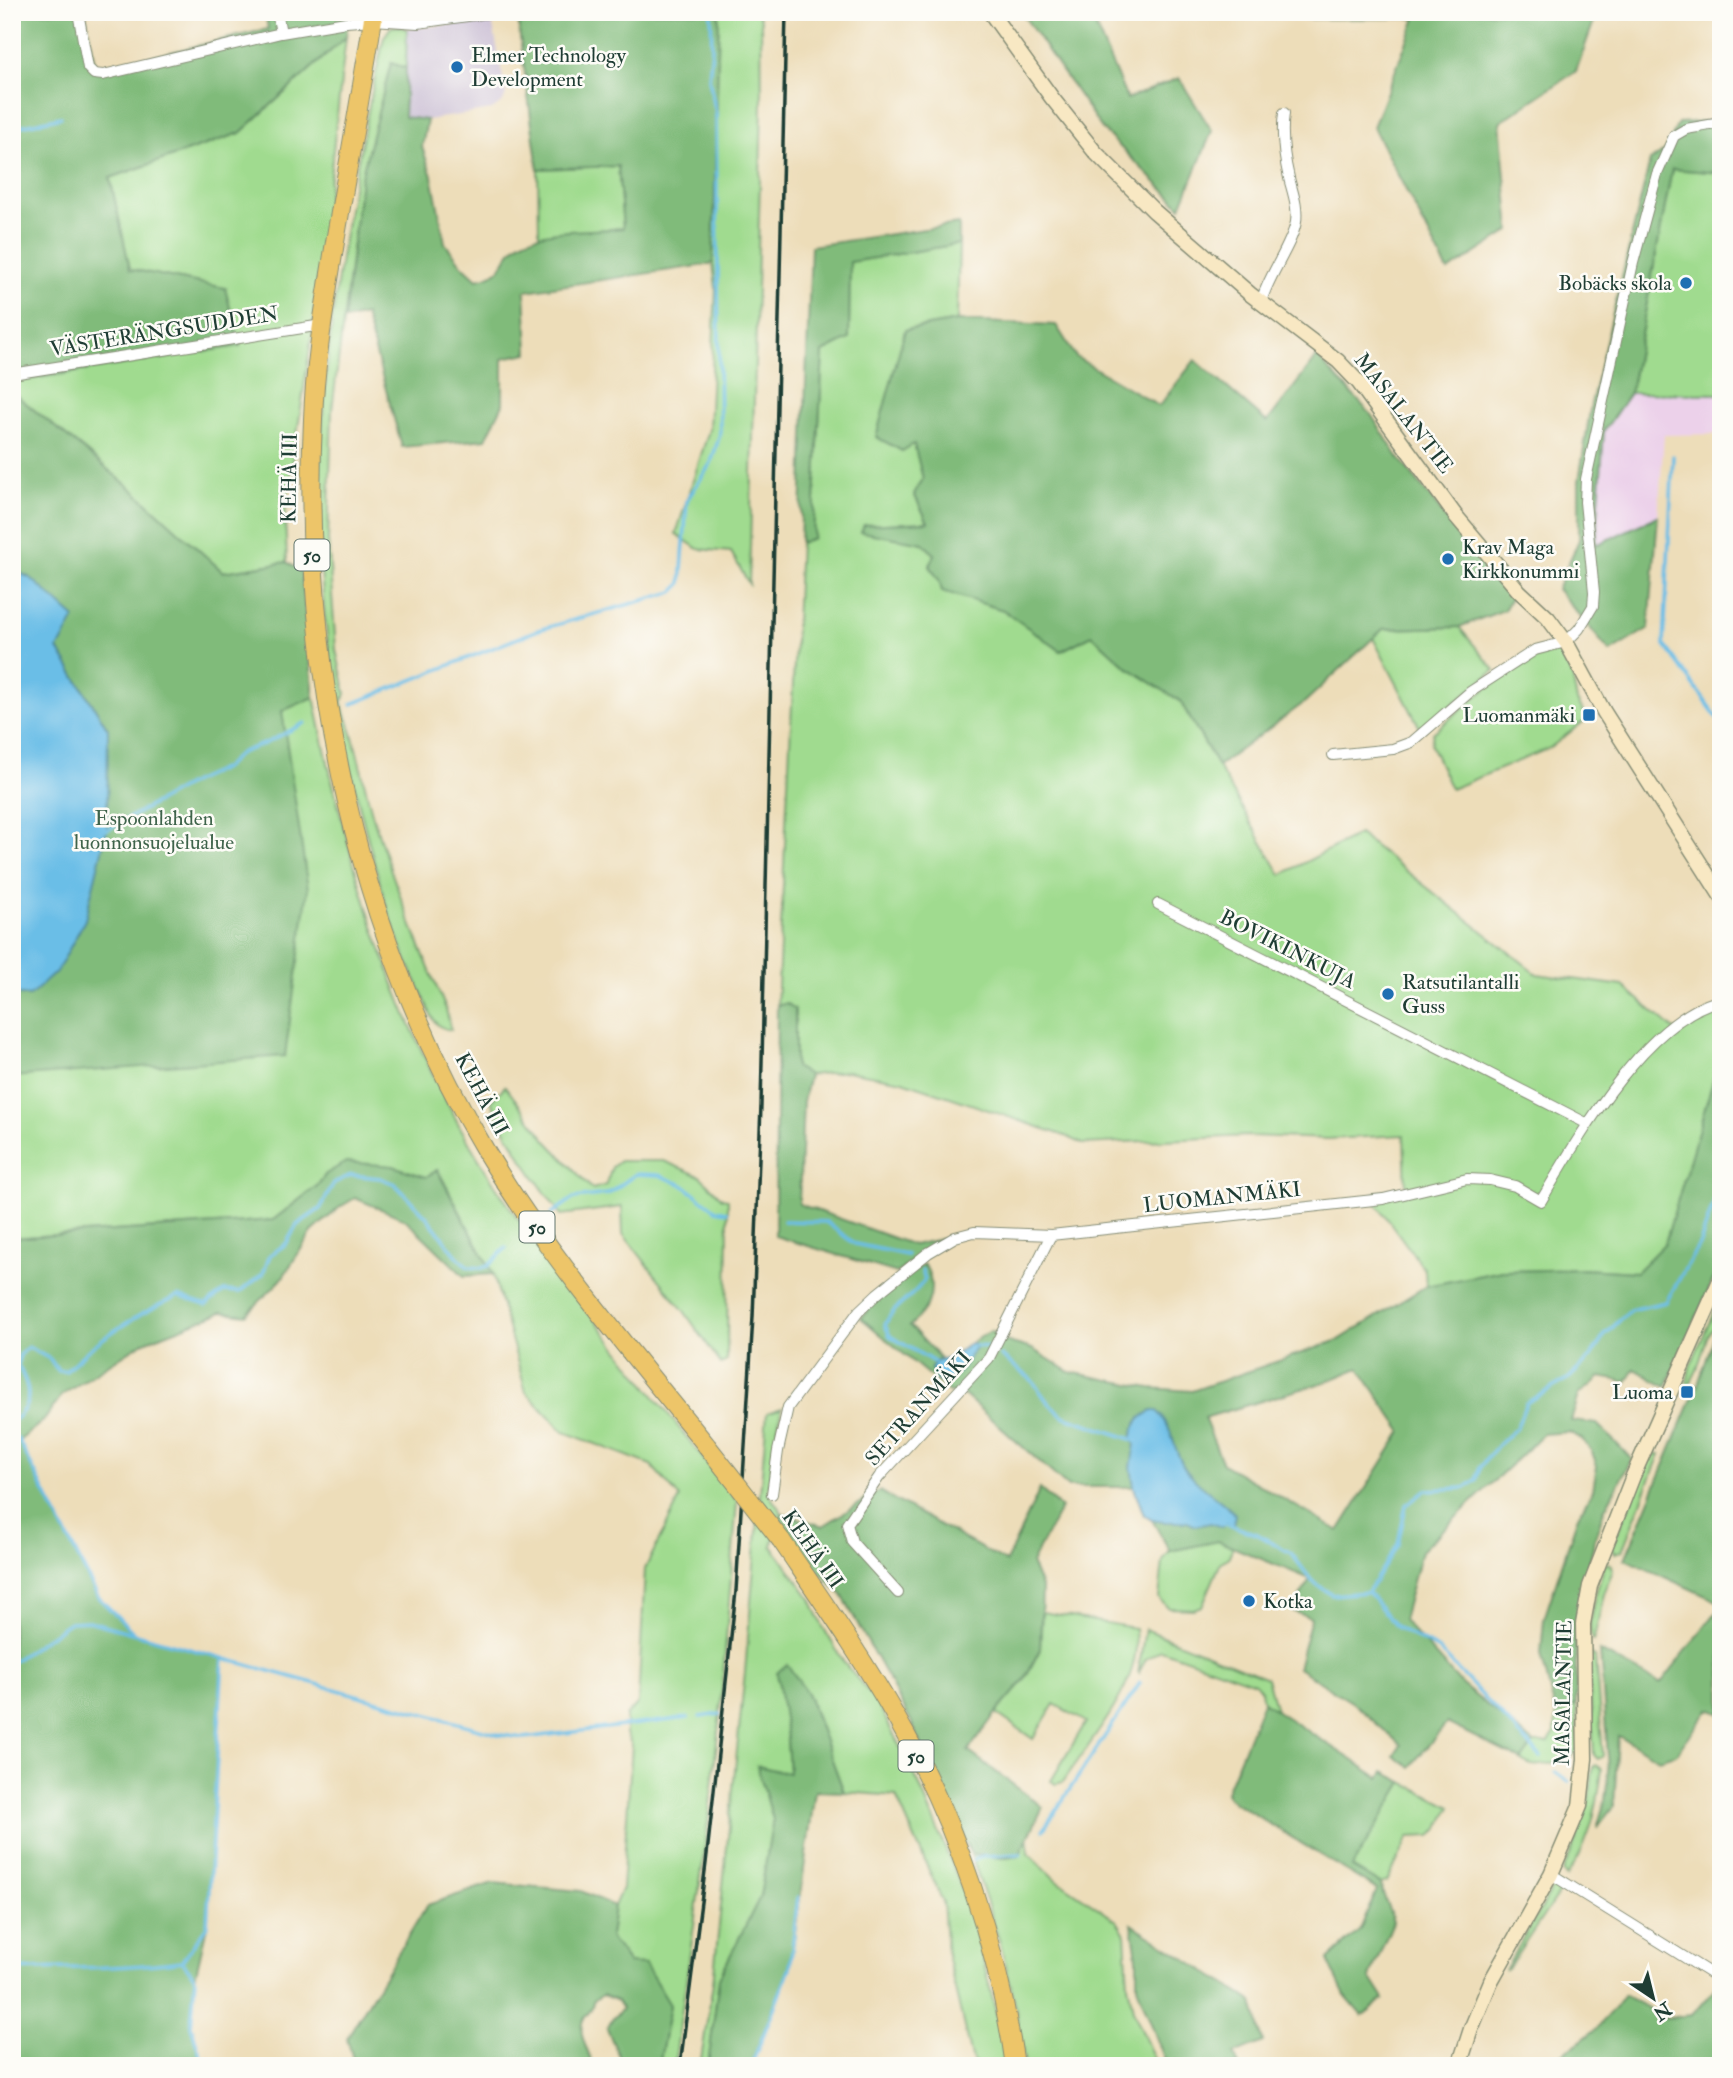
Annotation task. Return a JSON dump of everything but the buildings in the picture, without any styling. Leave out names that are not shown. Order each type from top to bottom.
[{"type":"highway","name":"KEHÄ III","points":[[374,16],[323,326],[313,415],[310,510],[319,648],[326,699],[351,820],[366,874],[428,1041],[500,1174],[575,1280],[780,1540],[851,1642],[898,1720],[954,1839],[976,1902],[1002,1995],[1015,2066]]},
{"type":"street","points":[[78,12],[88,68],[94,74],[103,75],[281,33],[374,16],[418,23],[496,12]]},
{"type":"street","points":[[276,12],[281,33]]},
{"type":"street","name":"MASALANTIE","points":[[990,12],[1052,99],[1095,152],[1154,211],[1261,302],[1338,361],[1359,383],[1455,515],[1519,591],[1548,618],[1566,642],[1604,712],[1721,896]]},
{"type":"street","points":[[1261,302],[1264,288],[1296,225],[1297,206],[1281,133],[1284,113]]},
{"type":"street","points":[[1333,755],[1393,749],[1412,743],[1470,692],[1535,650],[1566,642],[1579,629],[1593,606],[1586,479],[1633,263],[1657,174],[1674,136],[1686,129],[1721,123]]},
{"type":"street","name":"VÄSTERÄNGSUDDEN","points":[[12,374],[323,326]]},
{"type":"street","name":"BOVIKINKUJA","points":[[1158,904],[1586,1123]]},
{"type":"street","name":"LUOMANMÄKI","points":[[772,1494],[778,1451],[789,1407],[859,1311],[928,1253],[956,1237],[974,1231],[1051,1236],[1383,1199],[1467,1179],[1490,1180],[1515,1186],[1541,1202],[1586,1123],[1649,1044],[1675,1023],[1721,1000]]},
{"type":"street","name":"SETRANMÄKI","points":[[898,1594],[852,1542],[848,1524],[879,1477],[989,1358],[1051,1236]]},
{"type":"street","name":"MASALANTIE","points":[[1459,2066],[1491,1981],[1551,1874],[1580,1807],[1585,1759],[1583,1625],[1590,1586],[1633,1476],[1721,1278]]},
{"type":"street","points":[[1551,1874],[1721,1980]]},
{"type":"shaded area","points":[[492,20],[506,94],[503,102],[492,110],[427,120],[404,117],[407,29]]},
{"type":"shaded area","name":"Bobäcks skola","points":[[1721,173],[1721,434],[1664,435],[1658,516],[1596,545],[1604,431],[1630,393]]},
{"type":"green space","points":[[12,12],[85,12],[96,70],[268,29],[265,12],[349,12],[346,37],[240,133],[110,178],[130,269],[225,288],[240,346],[12,382]]},
{"type":"green space","points":[[533,12],[719,12],[713,264],[525,291],[528,353],[503,358],[503,404],[486,439],[402,447],[365,315],[344,320],[361,178],[391,63],[406,68],[404,117],[427,120],[422,147],[432,176],[445,243],[477,279],[501,268],[515,247],[532,237],[557,232],[623,228],[618,166],[538,169],[517,15]]},
{"type":"green space","points":[[719,12],[757,12],[761,21],[762,104],[749,584],[731,552],[698,549],[676,534],[709,430],[716,288],[713,264]]},
{"type":"green space","points":[[1021,12],[1097,12],[1091,16],[1127,99],[1179,78],[1212,131],[1181,207],[1103,130]]},
{"type":"green space","points":[[1303,12],[1604,12],[1594,21],[1576,71],[1500,122],[1510,231],[1448,271],[1373,127],[1416,18],[1305,19]]},
{"type":"green space","points":[[391,27],[407,29],[406,68],[391,63],[361,178],[332,410],[328,540],[336,650],[346,694],[341,702],[382,844],[407,915],[446,1009],[451,1030],[440,1026],[431,1016],[387,907],[347,754],[323,597],[321,457],[333,315],[355,174],[384,37]]},
{"type":"green space","points":[[346,37],[312,334],[285,515],[287,562],[223,572],[132,489],[12,392],[12,382],[225,288],[130,269],[110,178],[240,133]]},
{"type":"green space","points":[[1721,121],[1721,173],[1672,169],[1630,393],[1604,431],[1596,545],[1658,516],[1649,628],[1610,652],[1557,589],[1579,540],[1579,481],[1591,404],[1650,161],[1667,149],[1678,123]]},
{"type":"green space","points":[[618,166],[623,228],[539,235],[538,169]]},
{"type":"green space","name":"Bobäcks skola","points":[[1672,169],[1721,173],[1721,394],[1630,393]]},
{"type":"green space","points":[[959,224],[959,244],[850,262],[849,339],[823,352],[813,538],[800,543],[811,246]]},
{"type":"green space","points":[[959,244],[957,321],[905,330],[914,443],[923,479],[914,494],[928,522],[864,525],[862,531],[923,543],[934,554],[930,566],[942,591],[1003,609],[1061,651],[1092,635],[1127,667],[1180,701],[1281,875],[1359,834],[1537,974],[1623,986],[1677,1032],[1711,1011],[1721,1010],[1721,1054],[1665,1244],[1636,1272],[1584,1269],[1502,1271],[1426,1286],[1425,1270],[1375,1202],[1375,1193],[1406,1189],[1404,1135],[1328,1139],[1248,1136],[1083,1144],[903,1081],[847,1071],[809,1075],[795,1067],[795,1009],[777,1006],[800,543],[813,538],[823,352],[849,339],[850,262]]},
{"type":"green space","points":[[957,321],[1056,325],[1076,357],[1159,406],[1195,360],[1267,422],[1317,357],[1370,413],[1398,457],[1469,546],[1513,595],[1504,610],[1459,627],[1383,629],[1305,702],[1218,766],[1180,701],[1127,667],[1092,635],[1061,651],[1003,610],[942,591],[930,566],[934,554],[923,543],[861,532],[864,525],[928,522],[914,494],[923,479],[914,444],[902,451],[876,437],[905,330]]},
{"type":"green space","name":"Espoonlahden luonnonsuojelualue","points":[[12,392],[132,489],[223,572],[287,562],[301,572],[314,697],[282,711],[308,889],[285,1056],[12,1077],[12,994],[30,996],[108,729],[58,649],[32,579],[12,569]]},
{"type":"green space","points":[[12,417],[282,711],[314,697],[342,822],[380,945],[402,1005],[457,1122],[528,1233],[737,1501],[720,1714],[706,1840],[674,2066],[659,2066],[670,2005],[629,1963],[610,1937],[614,1906],[622,1888],[632,1745],[626,1734],[626,1716],[638,1703],[645,1569],[680,1498],[651,1465],[564,1432],[526,1392],[493,1274],[438,1170],[426,1178],[393,1166],[326,1174],[317,1186],[273,1220],[12,1238]]},
{"type":"green space","points":[[1459,627],[1495,670],[1421,730],[1373,638],[1383,629]]},
{"type":"green space","points":[[1558,649],[1572,675],[1577,701],[1588,718],[1550,748],[1451,789],[1431,745],[1433,733],[1476,696],[1507,674],[1540,655]]},
{"type":"green space","points":[[786,1003],[795,1009],[795,1067],[809,1075],[803,1101],[799,1204],[913,1245],[941,1239],[897,1273],[775,1236],[777,1006]]},
{"type":"green space","points":[[1721,1054],[1721,1262],[1666,1387],[1635,1369],[1627,1382],[1600,1377],[1579,1395],[1571,1421],[1597,1424],[1632,1459],[1604,1510],[1595,1538],[1576,1624],[1576,1705],[1556,1715],[1541,1654],[1544,1619],[1578,1516],[1593,1490],[1597,1466],[1592,1452],[1582,1439],[1569,1432],[1543,1434],[1421,1551],[1403,1620],[1462,1685],[1534,1743],[1521,1760],[1447,1723],[1410,1767],[1394,1756],[1401,1745],[1353,1703],[1298,1668],[1311,1618],[1292,1611],[1310,1579],[1218,1541],[1170,1551],[1152,1520],[1144,1515],[1134,1487],[1068,1487],[964,1395],[950,1393],[861,1318],[880,1297],[923,1264],[930,1277],[930,1298],[925,1309],[910,1326],[940,1358],[934,1362],[931,1369],[975,1346],[971,1343],[991,1331],[1005,1341],[1032,1349],[1070,1372],[1150,1388],[1192,1391],[1339,1340],[1426,1286],[1502,1271],[1584,1269],[1636,1272],[1665,1243]],"holes":[[[1359,1368],[1402,1431],[1339,1531],[1223,1464],[1204,1418],[1325,1382]]]},
{"type":"green space","points":[[505,1086],[547,1141],[592,1189],[606,1185],[612,1167],[620,1161],[664,1161],[700,1176],[722,1198],[728,1199],[727,1361],[721,1364],[684,1311],[623,1234],[622,1207],[561,1215],[514,1145],[491,1101]]},
{"type":"green space","points":[[346,1162],[393,1166],[426,1177],[437,1170],[493,1274],[464,1276],[405,1219],[355,1198],[340,1207],[312,1232],[281,1280],[246,1315],[222,1312],[142,1343],[62,1395],[45,1419],[19,1441],[98,1597],[133,1633],[223,1658],[207,1926],[195,1978],[191,2025],[203,2066],[12,2066],[12,1238],[273,1220],[317,1186],[326,1174]]},
{"type":"green space","points":[[1721,1296],[1721,1317],[1707,1337],[1697,1370],[1688,1388],[1690,1366]]},
{"type":"green space","points":[[1714,1337],[1721,1343],[1721,1603],[1625,1559],[1697,1387]]},
{"type":"green space","points":[[782,1408],[773,1449],[768,1493],[782,1513],[772,1546],[811,1599],[823,1627],[844,1663],[877,1702],[919,1784],[970,1909],[1002,2036],[1005,2066],[976,2066],[971,2057],[947,1955],[943,1902],[896,1796],[844,1792],[807,1693],[787,1738],[789,1774],[758,1766],[773,1819],[760,1897],[719,1978],[708,2066],[700,2066],[713,1983],[745,1672],[767,1413]]},
{"type":"green space","points":[[1655,1453],[1660,1454],[1622,1551],[1615,1553],[1611,1547],[1647,1464]]},
{"type":"green space","points":[[1040,1489],[1061,1508],[1031,1563],[1042,1589],[1040,1649],[1023,1682],[968,1751],[1043,1807],[1019,1856],[1004,1858],[971,1854],[910,1719],[842,1595],[812,1564],[780,1521],[782,1513],[823,1526],[879,1491],[1006,1562]]},
{"type":"green space","points":[[1218,1541],[1233,1547],[1228,1558],[1221,1562],[1202,1606],[1193,1609],[1168,1608],[1159,1598],[1163,1561],[1170,1551]]},
{"type":"green space","points":[[1608,1563],[1613,1570],[1592,1640],[1590,1623],[1594,1602],[1605,1564]]},
{"type":"green space","points":[[1721,1606],[1721,1714],[1709,1709],[1676,1754],[1659,1759],[1618,1736],[1614,1806],[1597,1828],[1605,1800],[1609,1770],[1600,1651],[1660,1684]]},
{"type":"green space","points":[[1042,1612],[1135,1628],[1135,1655],[1125,1687],[1106,1721],[1063,1782],[1056,1784],[1051,1781],[1086,1722],[1054,1704],[1033,1739],[996,1713],[1023,1682],[1040,1650]]},
{"type":"green space","points":[[1145,1629],[1267,1678],[1276,1710],[1263,1702],[1261,1691],[1255,1683],[1161,1650],[1146,1659],[1138,1674]]},
{"type":"green space","points":[[1590,1654],[1595,1656],[1603,1756],[1598,1759],[1594,1755],[1588,1657]]},
{"type":"green space","points":[[787,1664],[807,1693],[844,1792],[815,1791],[790,1968],[750,2066],[708,2066],[719,1978],[760,1897],[773,1819],[757,1766],[789,1773],[787,1738],[777,1673]]},
{"type":"green space","points":[[1263,1702],[1380,1778],[1384,1772],[1403,1782],[1352,1867],[1380,1884],[1393,1922],[1370,1977],[1384,1999],[1362,2016],[1345,1996],[1328,1960],[1360,1930],[1377,1890],[1228,1798],[1226,1792]]},
{"type":"green space","points":[[1576,1705],[1579,1748],[1576,1752],[1565,1759],[1544,1765],[1532,1765],[1521,1760],[1534,1743],[1548,1743],[1555,1733],[1556,1715]]},
{"type":"green space","points":[[1596,1765],[1602,1769],[1595,1811],[1586,1840],[1566,1877],[1563,1871],[1583,1821],[1593,1767]]},
{"type":"green space","points":[[1403,1782],[1451,1807],[1438,1830],[1431,1836],[1409,1837],[1387,1882],[1380,1884],[1351,1867]]},
{"type":"green space","points":[[1027,1835],[1029,1854],[1054,1878],[1117,1921],[1125,1934],[1128,1985],[1133,2010],[1157,2066],[1025,2066],[1014,1998],[1000,1943],[971,1854],[1004,1858],[1019,1856]]},
{"type":"green space","points":[[493,1883],[581,1891],[614,1906],[610,1937],[629,1963],[645,1964],[670,2005],[659,2066],[620,2066],[619,2056],[607,2029],[622,2009],[617,2001],[603,1995],[593,2001],[582,2026],[592,2066],[355,2066],[347,2038],[427,1905]]},
{"type":"green space","points":[[1558,1885],[1562,1888],[1505,1970],[1552,1889]]},
{"type":"green space","points":[[1132,1924],[1253,2002],[1263,2042],[1234,2054],[1239,2066],[1167,2066],[1137,1986],[1137,1958]]},
{"type":"green space","points":[[1721,1981],[1721,2066],[1540,2066],[1597,2028],[1624,1995],[1666,2018],[1692,2015]]},
{"type":"water","points":[[12,569],[32,579],[75,618],[58,649],[108,729],[107,830],[85,920],[58,970],[30,996],[12,994]]},
{"type":"water","points":[[971,1343],[976,1346],[961,1370],[951,1378],[938,1381],[931,1369],[933,1365]]},
{"type":"water","points":[[1152,1411],[1157,1411],[1163,1417],[1186,1470],[1235,1514],[1233,1526],[1226,1523],[1222,1527],[1211,1523],[1196,1526],[1187,1522],[1162,1522],[1144,1515],[1134,1487],[1131,1467],[1135,1444],[1131,1439],[1138,1422]]},
{"type":"waterway","points":[[352,704],[538,630],[673,592],[681,584],[687,500],[711,463],[720,434],[716,113],[709,79],[712,49],[711,12]]},
{"type":"waterway","points":[[12,128],[61,117]]},
{"type":"waterway","points":[[1673,456],[1664,644],[1721,723]]},
{"type":"waterway","points":[[107,830],[193,782],[224,768],[240,753],[305,723]]},
{"type":"waterway","points":[[551,1214],[574,1198],[608,1194],[636,1174],[659,1175],[683,1185],[716,1210],[727,1212]]},
{"type":"waterway","points":[[12,1422],[27,1402],[27,1387],[17,1364],[20,1355],[28,1347],[50,1359],[58,1371],[66,1371],[118,1328],[178,1296],[206,1305],[224,1291],[240,1292],[263,1274],[270,1255],[286,1244],[297,1225],[320,1209],[334,1183],[351,1175],[380,1178],[395,1184],[426,1216],[468,1267],[488,1266],[506,1248]]},
{"type":"waterway","points":[[1222,1523],[1257,1534],[1291,1553],[1312,1581],[1332,1595],[1368,1592],[1398,1544],[1406,1505],[1426,1490],[1465,1488],[1476,1480],[1480,1467],[1517,1427],[1526,1403],[1568,1379],[1590,1358],[1605,1335],[1630,1310],[1666,1302],[1700,1243],[1721,1182]]},
{"type":"waterway","points":[[784,1221],[826,1222],[855,1244],[907,1255]]},
{"type":"waterway","points":[[922,1270],[925,1279],[921,1285],[893,1312],[885,1325],[890,1336],[934,1362]]},
{"type":"waterway","points":[[976,1346],[987,1347]]},
{"type":"waterway","points":[[1001,1356],[1031,1379],[1047,1401],[1063,1416],[1134,1440]]},
{"type":"waterway","points":[[12,1434],[19,1441],[98,1597],[132,1631]]},
{"type":"waterway","points":[[1368,1592],[1396,1627],[1439,1650],[1541,1757]]},
{"type":"waterway","points":[[12,1662],[70,1622],[89,1621],[501,1735],[524,1738],[688,1718]]},
{"type":"waterway","points":[[182,1961],[207,1926],[223,1658]]},
{"type":"waterway","points":[[1043,1830],[1140,1683]]},
{"type":"waterway","points":[[700,1717],[720,1714]]},
{"type":"waterway","points":[[1555,1772],[1569,1782]]},
{"type":"waterway","points":[[973,1860],[984,1856],[1021,1854]]},
{"type":"waterway","points":[[751,2066],[790,1968],[798,1897]]},
{"type":"waterway","points":[[12,1970],[119,1967],[182,1961],[195,1978],[191,2026],[202,2061]]},
{"type":"railway","points":[[680,2066],[736,1591],[753,1317],[761,1105],[786,12]]},
{"type":"place","name":"Elmer Technology Development","points":[[457,67]]},
{"type":"place","name":"Bobäcks skola","points":[[1686,283]]},
{"type":"place","name":"Krav Maga Kirkkonummi","points":[[1448,559]]},
{"type":"place","name":"Luomanmäki","points":[[1589,715]]},
{"type":"place","name":"Ratsutilantalli Guss","points":[[1388,994]]},
{"type":"place","name":"Luoma","points":[[1687,1392]]},
{"type":"place","name":"Kotka","points":[[1249,1601]]}]
